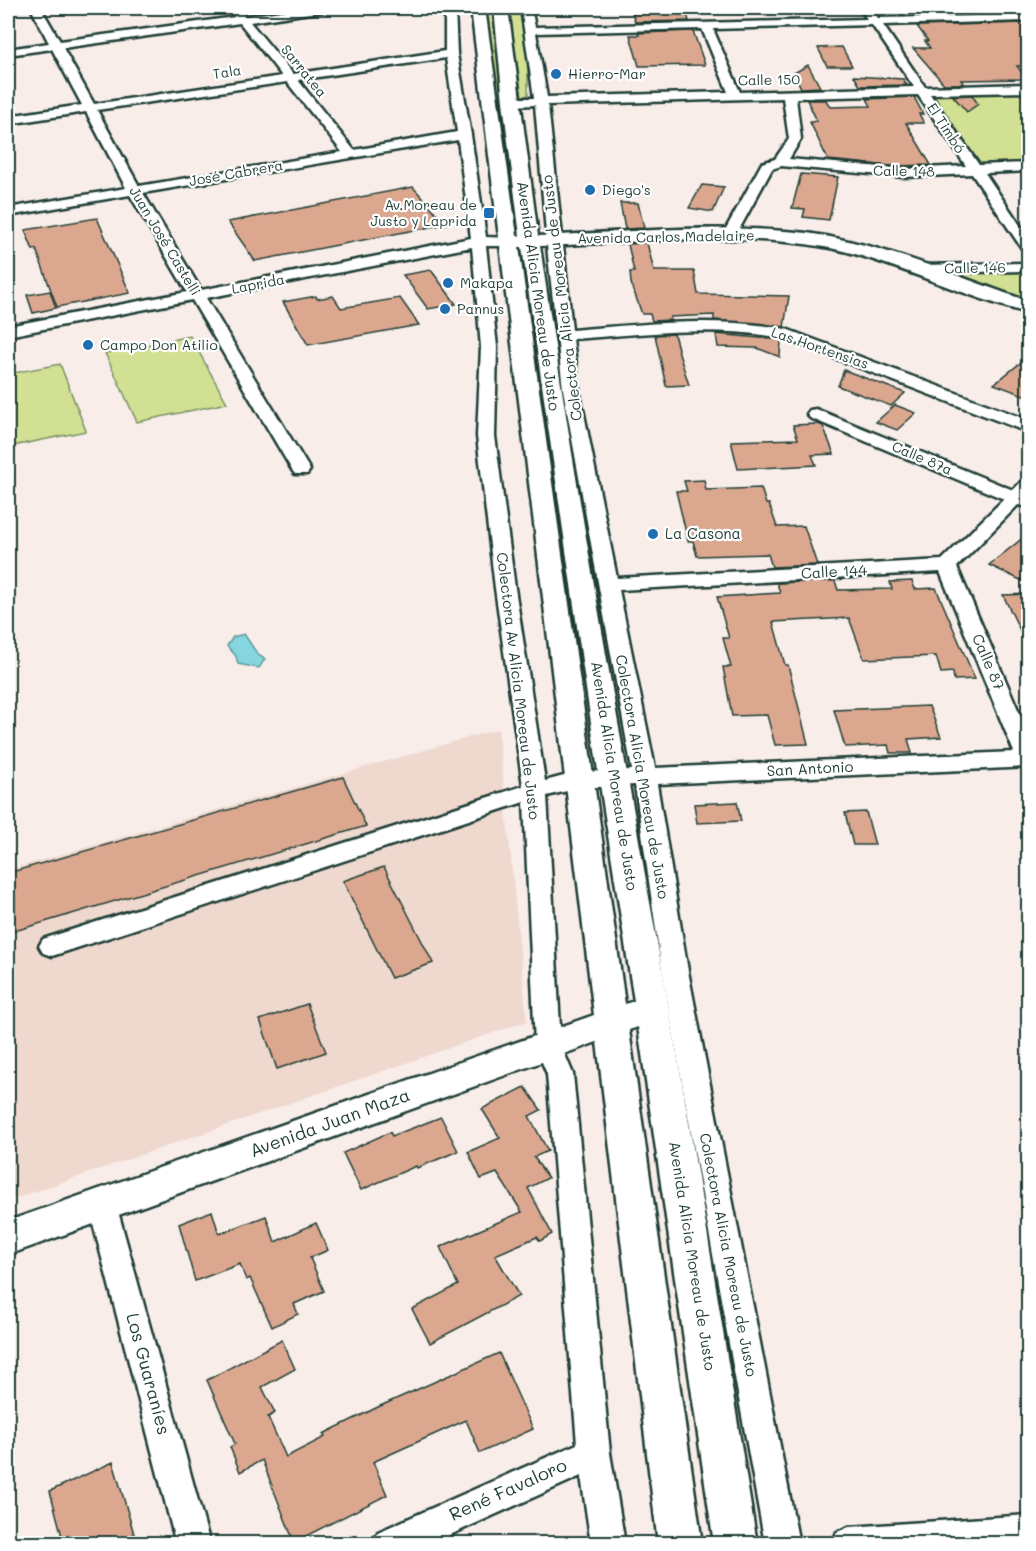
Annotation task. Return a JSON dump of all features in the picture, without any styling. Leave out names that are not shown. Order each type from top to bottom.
[{"type":"main road","name":"Avenida Alicia Moreau de Justo","points":[[478,8],[519,241],[594,779],[611,1023],[680,1544]]},
{"type":"main road","name":"Avenida Alicia Moreau de Justo","points":[[501,8],[511,102],[519,241]]},
{"type":"main road","name":"Avenida Carlos Madelaire","points":[[519,241],[730,234],[765,235],[827,243],[858,249],[1029,307]]},
{"type":"main road","name":"Avenida Alicia Moreau de Justo","points":[[594,779],[653,1008],[736,1544]]},
{"type":"main road","name":"Avenida Juan Maza","points":[[8,1238],[653,1008]]},
{"type":"street","name":"Juan José Castelli","points":[[36,8],[134,190],[301,470]]},
{"type":"street","name":"Sarratea","points":[[233,8],[351,154]]},
{"type":"street","points":[[8,52],[324,8]]},
{"type":"street","points":[[450,8],[451,54],[480,241]]},
{"type":"street","name":"Colectora Alicia Moreau de Justo","points":[[526,8],[541,101],[553,240],[571,389],[645,777],[677,982],[782,1544]]},
{"type":"street","name":"El Timbó","points":[[865,8],[973,169],[1029,247]]},
{"type":"street","points":[[530,30],[1029,18]]},
{"type":"street","points":[[706,26],[736,96]]},
{"type":"street","name":"Tala","points":[[8,120],[451,54]]},
{"type":"street","name":"Calle 150","points":[[511,102],[1029,88]]},
{"type":"street","points":[[1004,89],[1029,97]]},
{"type":"street","points":[[730,234],[767,166],[780,162],[795,139],[789,95]]},
{"type":"street","name":"José Cabrera","points":[[8,212],[465,135]]},
{"type":"street","name":"Calle 148","points":[[780,162],[904,173],[1029,167]]},
{"type":"street","name":"Laprida","points":[[8,332],[480,241],[519,241]]},
{"type":"street","name":"Colectora Av Alicia Moreau de Justo","points":[[480,241],[489,347],[486,436],[505,588],[535,792],[548,1045]]},
{"type":"street","name":"Calle 146","points":[[921,270],[1029,267]]},
{"type":"street","name":"Las Hortensias","points":[[564,335],[728,324],[759,328],[786,334],[1029,426]]},
{"type":"street","name":"Calle 87a","points":[[816,414],[1024,495]]},
{"type":"street","points":[[947,566],[1024,495]]},
{"type":"street","name":"Calle 144","points":[[607,585],[947,566]]},
{"type":"street","name":"Calle 87","points":[[947,566],[1029,758]]},
{"type":"street","name":"San Antonio","points":[[52,945],[535,792],[594,779],[1029,758]]},
{"type":"street","points":[[548,1045],[560,1074],[594,1452],[608,1544]]},
{"type":"street","name":"Los Guaraníes","points":[[102,1204],[193,1544]]},
{"type":"street","name":"René Favaloro","points":[[390,1544],[594,1452]]},
{"type":"street","points":[[849,1544],[1029,1532]]},
{"type":"shaded area","points":[[498,729],[527,1021],[8,1201],[8,870]]},
{"type":"green space","points":[[484,8],[494,8],[505,125],[518,223],[512,224]]},
{"type":"green space","points":[[508,8],[520,8],[528,50],[528,96],[522,96]]},
{"type":"green space","points":[[1028,91],[1028,166],[976,167],[927,94]]},
{"type":"green space","points":[[1028,267],[1028,305],[932,271]]},
{"type":"green space","points":[[190,336],[227,403],[137,422],[105,353]]},
{"type":"green space","points":[[60,364],[86,431],[8,447],[8,374]]},
{"type":"water","points":[[244,634],[258,655],[265,659],[259,668],[238,664],[236,656],[227,646],[233,637]]},
{"type":"building","points":[[903,8],[1029,8],[1029,13],[909,15]]},
{"type":"building","points":[[686,11],[689,21],[635,22],[632,12]]},
{"type":"building","points":[[1029,23],[1029,66],[1017,66],[1027,79],[961,80],[964,84],[944,84],[913,48],[930,48],[925,41],[928,41],[917,26]]},
{"type":"building","points":[[693,31],[705,65],[639,66],[630,35]]},
{"type":"building","points":[[842,47],[852,66],[827,66],[818,48]]},
{"type":"building","points":[[808,65],[820,87],[801,88],[794,73]]},
{"type":"building","points":[[854,76],[903,79],[907,85],[860,86]]},
{"type":"building","points":[[972,95],[978,104],[967,112],[953,96]]},
{"type":"building","points":[[914,97],[923,114],[919,114],[924,123],[906,123],[931,165],[891,166],[828,160],[810,122],[817,121],[807,100],[826,100],[830,107],[871,106],[867,99]]},
{"type":"building","points":[[801,174],[838,177],[829,220],[803,217],[805,209],[792,208]]},
{"type":"building","points":[[702,185],[724,187],[713,212],[689,208]]},
{"type":"building","points":[[413,187],[446,224],[255,261],[228,222]]},
{"type":"building","points":[[620,203],[638,203],[644,228],[625,229]]},
{"type":"building","points":[[97,218],[130,293],[57,307],[36,249],[33,250],[25,230]]},
{"type":"building","points":[[647,243],[654,271],[694,271],[698,294],[789,296],[784,327],[714,320],[714,315],[670,317],[671,320],[652,321],[650,314],[642,314],[631,283],[630,272],[634,272],[628,244]]},
{"type":"building","points":[[431,270],[456,304],[428,309],[403,275]]},
{"type":"building","points":[[50,291],[56,308],[33,313],[27,295]]},
{"type":"building","points":[[316,296],[317,299],[333,296],[341,308],[400,298],[419,325],[308,345],[283,302]]},
{"type":"building","points":[[674,334],[689,385],[666,386],[655,335]]},
{"type":"building","points":[[716,334],[781,340],[780,357],[757,348],[718,347]]},
{"type":"building","points":[[1029,356],[1029,397],[994,384]]},
{"type":"building","points":[[844,370],[905,393],[891,406],[838,386]]},
{"type":"building","points":[[895,405],[916,413],[897,430],[876,422]]},
{"type":"building","points":[[818,424],[823,426],[834,454],[812,455],[816,465],[738,469],[731,441],[798,439],[793,425]]},
{"type":"building","points":[[704,480],[706,490],[761,488],[777,527],[804,526],[817,565],[772,567],[768,554],[697,556],[693,541],[688,541],[676,491],[687,491],[684,481]]},
{"type":"building","points":[[1029,533],[1029,584],[989,565]]},
{"type":"building","points":[[835,581],[838,590],[892,589],[890,582],[912,581],[915,589],[936,588],[975,679],[954,680],[953,672],[941,673],[936,656],[864,659],[849,618],[773,622],[785,665],[788,665],[808,744],[775,745],[767,715],[732,716],[723,667],[731,667],[723,638],[729,638],[717,597],[780,593],[777,583]]},
{"type":"building","points":[[1029,594],[1029,649],[1003,595]]},
{"type":"building","points":[[929,706],[941,737],[908,739],[912,753],[890,753],[888,745],[845,747],[834,710]]},
{"type":"building","points":[[343,777],[366,826],[8,933],[8,873]]},
{"type":"building","points":[[737,802],[741,821],[697,823],[694,804]]},
{"type":"building","points":[[866,812],[875,845],[853,845],[845,813]]},
{"type":"building","points":[[384,867],[433,963],[391,978],[343,881]]},
{"type":"building","points":[[307,1004],[326,1052],[277,1069],[260,1020]]},
{"type":"building","points":[[525,1087],[541,1110],[529,1116],[548,1151],[534,1157],[548,1178],[528,1188],[552,1234],[540,1241],[537,1237],[495,1255],[519,1296],[430,1343],[412,1309],[458,1285],[440,1247],[522,1212],[497,1173],[481,1179],[468,1152],[500,1138],[482,1109]]},
{"type":"building","points":[[441,1117],[458,1151],[361,1190],[343,1153],[390,1132],[392,1136]]},
{"type":"building","points":[[212,1211],[219,1234],[266,1216],[275,1242],[316,1223],[328,1250],[310,1258],[324,1291],[294,1304],[298,1314],[272,1327],[250,1278],[246,1280],[240,1264],[195,1281],[179,1224]]},
{"type":"building","points":[[282,1340],[295,1369],[262,1387],[275,1413],[268,1417],[286,1457],[325,1437],[323,1434],[378,1407],[499,1353],[533,1429],[480,1453],[466,1420],[373,1462],[387,1495],[294,1542],[262,1460],[240,1472],[230,1447],[235,1444],[207,1380]]},
{"type":"building","points":[[113,1462],[137,1544],[64,1544],[50,1491]]},
{"type":"place","name":"Hierro-Mar","points":[[556,74]]},
{"type":"place","name":"Diego's","points":[[590,190]]},
{"type":"place","name":"Av.Moreau de Justo y Laprida","points":[[489,213]]},
{"type":"place","name":"Makapa","points":[[448,283]]},
{"type":"place","name":"Pannus","points":[[445,309]]},
{"type":"place","name":"Campo Don Atilio","points":[[88,345]]},
{"type":"place","name":"La Casona","points":[[653,534]]}]
